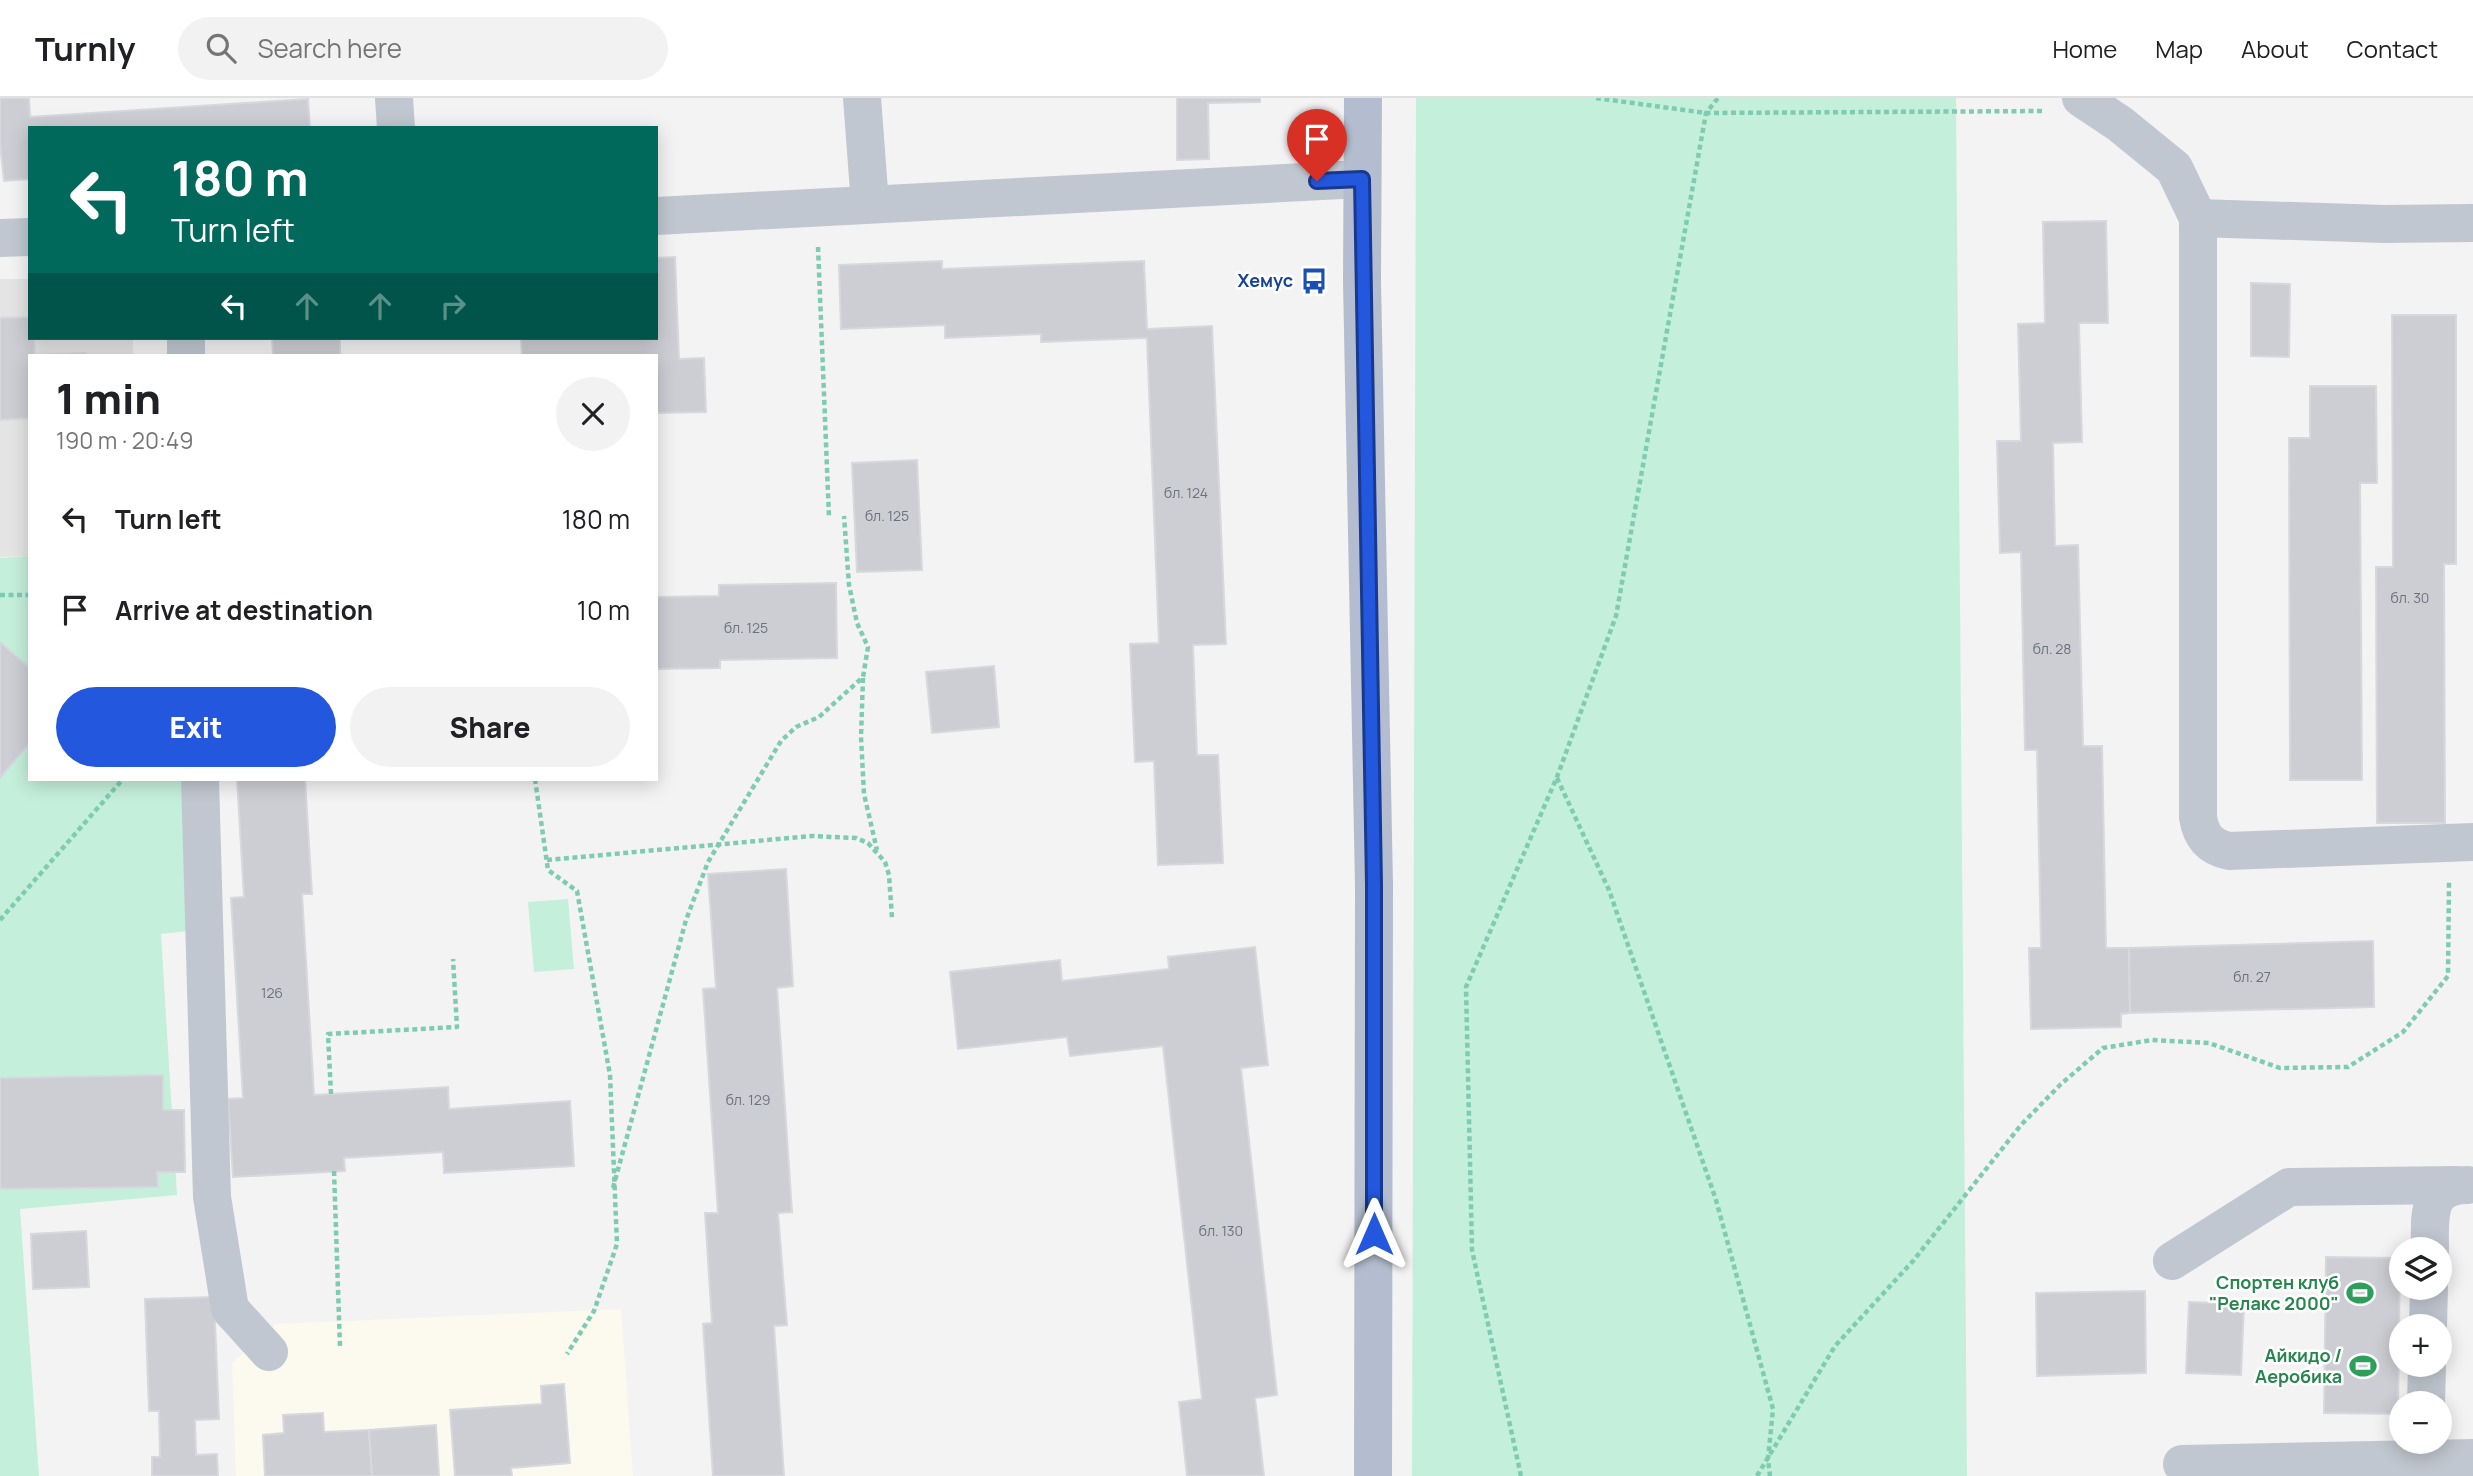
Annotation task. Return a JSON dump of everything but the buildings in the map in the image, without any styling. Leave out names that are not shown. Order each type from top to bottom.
[{"type":"main road","points":[[1363,98],[1362,179],[1374,885],[1373,1476]]},
{"type":"lane","points":[[394,98],[396,126]]},
{"type":"lane","points":[[862,98],[870,204]]},
{"type":"lane","points":[[2067,103],[2120,124],[2174,168],[2198,218],[2200,827],[2203,837],[2211,844],[2229,851],[2461,842]]},
{"type":"lane","points":[[658,216],[1362,179]]},
{"type":"lane","points":[[2198,218],[2384,224],[2473,223]]},
{"type":"lane","points":[[0,238],[28,237]]},
{"type":"lane","points":[[200,781],[212,1197],[230,1309],[269,1352]]},
{"type":"lane","points":[[2430,1237],[2433,1202],[2447,1188],[2465,1185]]},
{"type":"lane","points":[[2172,1261],[2289,1187],[2465,1185]]},
{"type":"lane","points":[[2182,1464],[2389,1452]]},
{"type":"lane","points":[[2449,1454],[2473,1458]]},
{"type":"path","points":[[1596,98],[1706,113],[2041,112],[2067,103]]},
{"type":"path","points":[[1521,1476],[1472,1250],[1466,987],[1557,777],[1616,616],[1706,113],[1718,98]]},
{"type":"path","points":[[816,207],[829,517]]},
{"type":"path","points":[[844,516],[849,585],[857,623],[868,647],[863,677],[861,737],[864,794],[877,850]]},
{"type":"path","points":[[0,595],[28,595]]},
{"type":"path","points":[[613,1188],[686,920],[708,862],[781,741],[796,727],[820,717],[863,677]]},
{"type":"path","points":[[1557,777],[1609,890],[1716,1200],[1773,1409],[1768,1459],[1770,1476]]},
{"type":"path","points":[[0,920],[121,781]]},
{"type":"path","points":[[535,781],[548,870],[577,891],[610,1075],[617,1244],[594,1311],[567,1354]]},
{"type":"path","points":[[547,860],[812,836],[844,836],[868,843],[886,862],[892,918]]},
{"type":"path","points":[[1757,1476],[1835,1346],[1913,1261],[2021,1125],[2061,1084],[2103,1048],[2152,1040],[2209,1043],[2280,1068],[2348,1067],[2403,1031],[2448,976],[2461,842]]},
{"type":"path","points":[[331,1094],[328,1034],[457,1027],[453,959]]},
{"type":"path","points":[[334,1171],[340,1348]]},
{"type":"shaded area","points":[[0,279],[28,279],[28,340],[133,340],[133,354],[28,354],[28,556],[0,557]]},
{"type":"shaded area","points":[[621,1309],[633,1476],[236,1476],[232,1363],[277,1324]]},
{"type":"green space","points":[[1416,98],[1956,98],[1967,1476],[1412,1476]]},
{"type":"green space","points":[[28,556],[28,781],[195,781],[206,929],[161,934],[177,1195],[20,1209],[39,1476],[0,1476],[0,558]]},
{"type":"green space","points":[[568,899],[574,969],[534,972],[528,902]]},
{"type":"place","name":"Хемус","points":[[1314,281]]},
{"type":"place","name":"Спортен клуб \"Релакс 2000\"","points":[[2360,1293]]},
{"type":"place","name":"Айкидо / Аеробика","points":[[2363,1366]]},
{"type":"route","points":[[1317,181],[1362,179],[1374,885],[1374,1234]]}]
